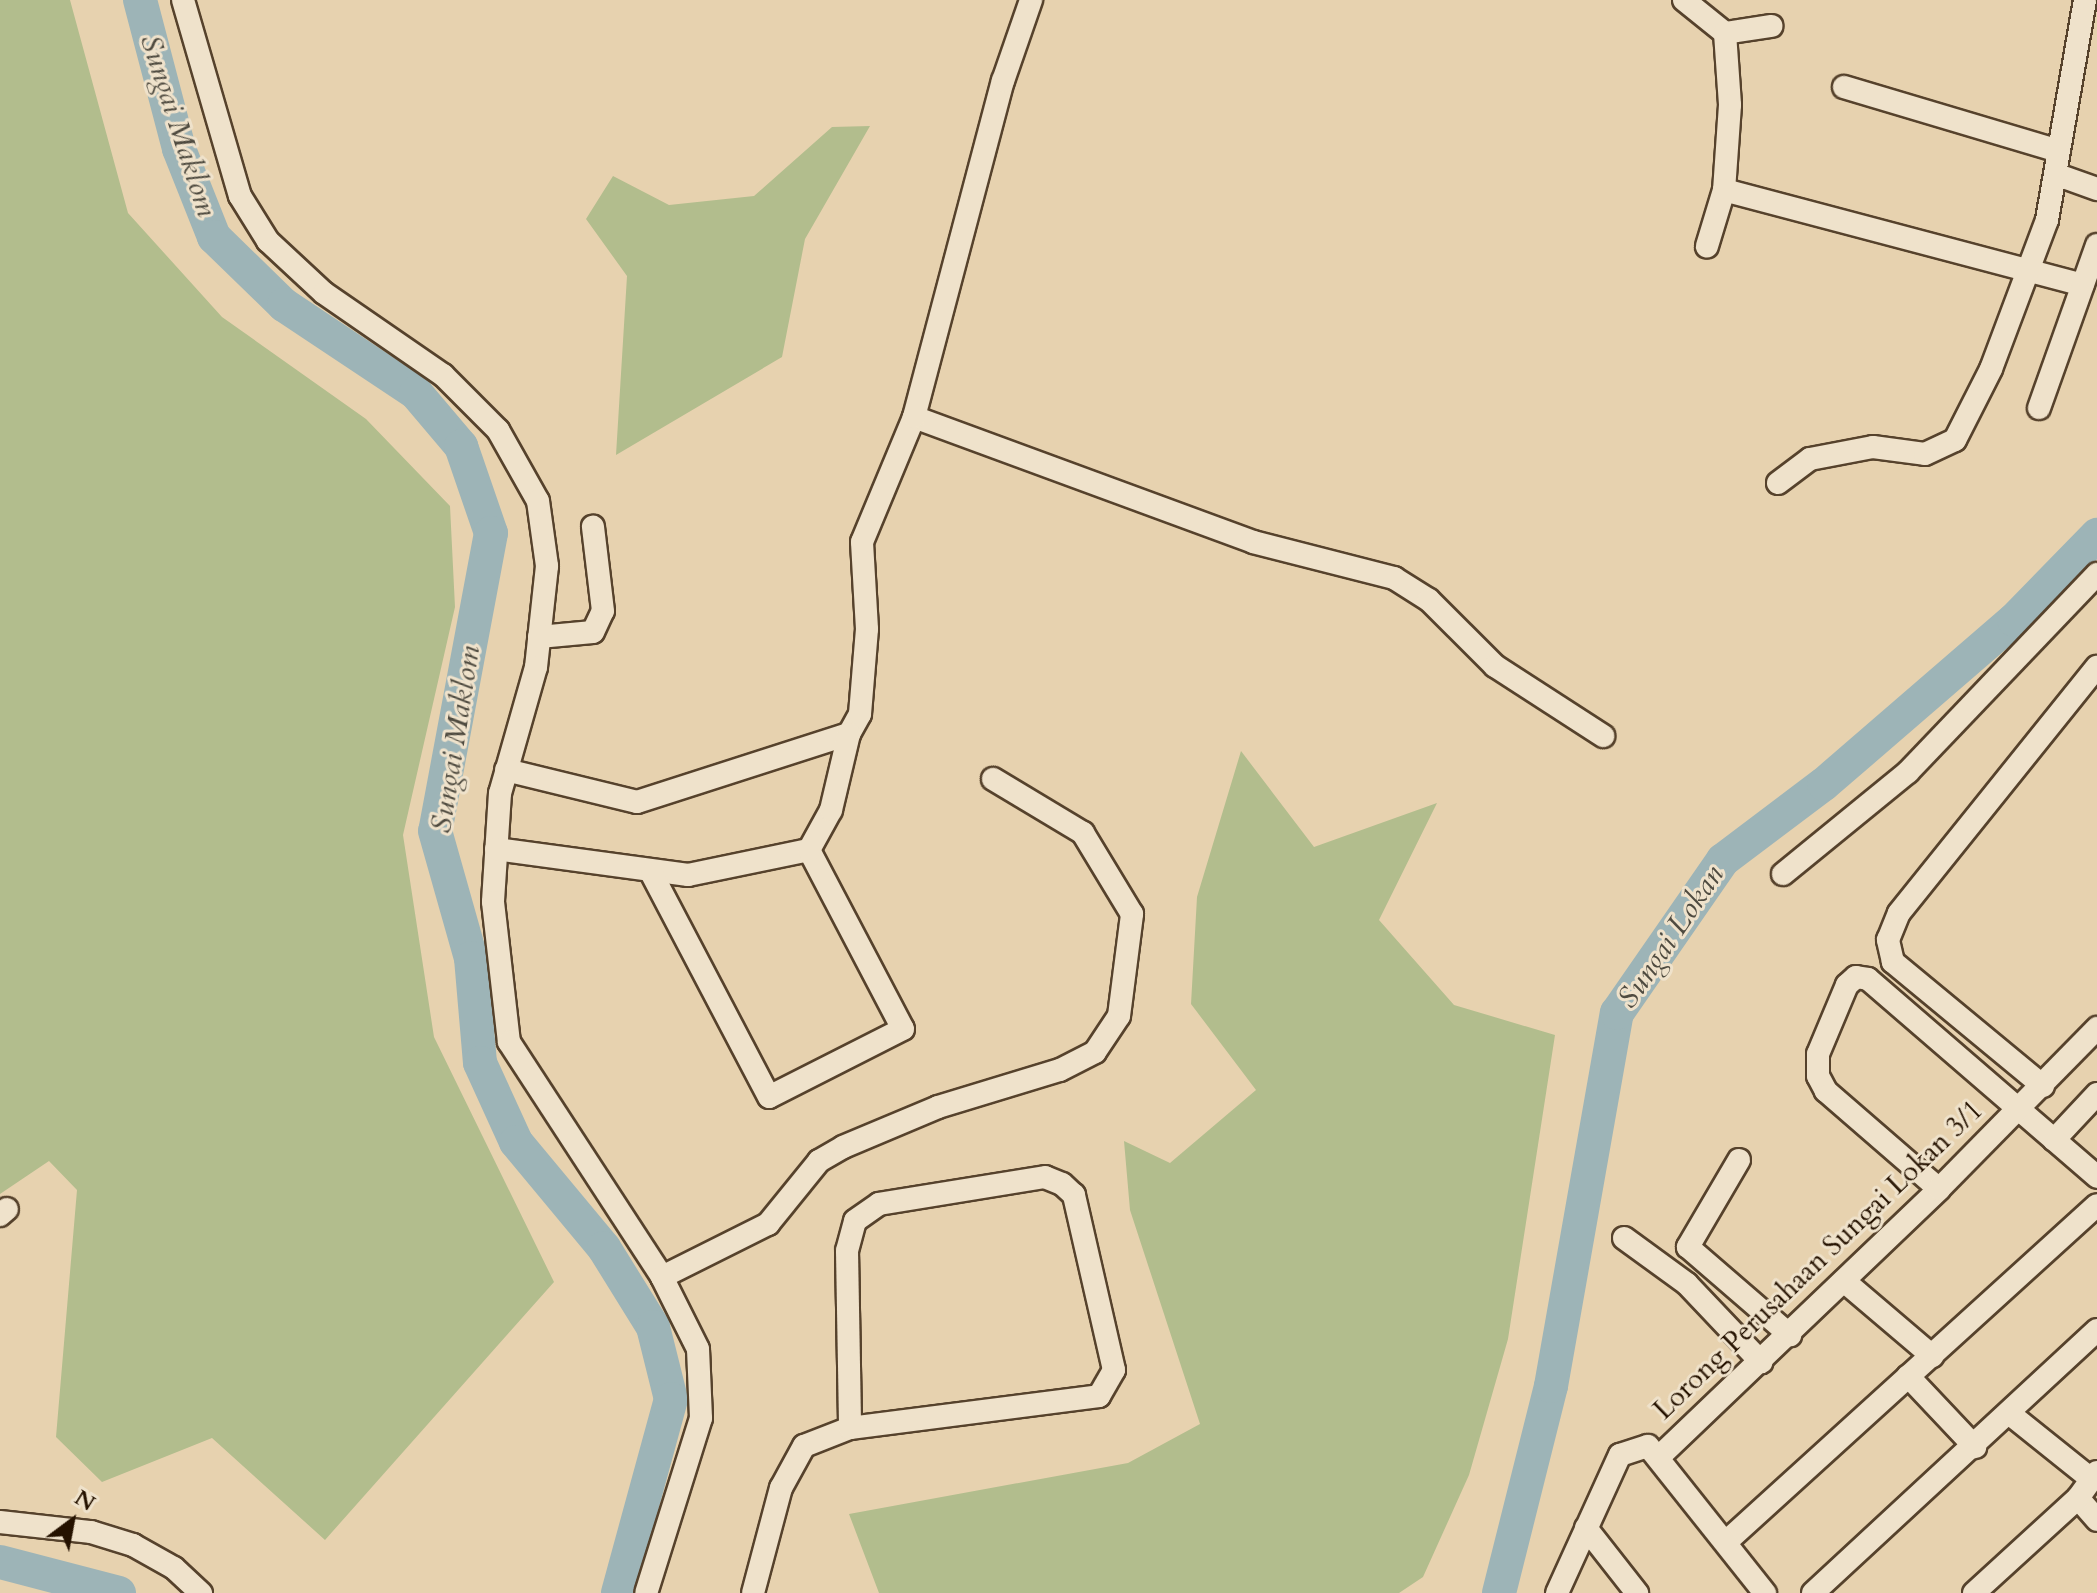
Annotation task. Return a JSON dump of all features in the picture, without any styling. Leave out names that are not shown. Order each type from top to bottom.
[{"type":"street","points":[[183,0],[240,196],[268,241],[324,293],[443,375],[498,430],[538,501],[547,566],[539,637],[506,770],[493,902],[509,1042],[662,1277],[698,1349],[701,1418],[646,1593]]},
{"type":"street","points":[[1684,0],[1725,33],[1730,105],[1724,190],[1707,246]]},
{"type":"street","points":[[1778,483],[1810,459],[1873,447],[1925,454],[1955,440],[2030,271],[2055,174],[2085,0]]},
{"type":"street","points":[[496,849],[652,874],[688,875],[809,850],[831,810],[849,734],[860,714],[866,643],[862,542],[914,417],[1023,5]]},
{"type":"street","points":[[1725,33],[1771,26]]},
{"type":"street","points":[[1844,87],[2059,151]]},
{"type":"street","points":[[2055,174],[2097,189]]},
{"type":"street","points":[[1724,190],[2083,285]]},
{"type":"street","points":[[2039,408],[2097,245]]},
{"type":"street","points":[[914,417],[1239,537],[1394,578],[1429,600],[1495,666],[1603,736]]},
{"type":"street","points":[[539,637],[593,632],[603,611],[593,527]]},
{"type":"street","points":[[1783,874],[1908,772],[2097,574]]},
{"type":"street","points":[[2043,1086],[1893,962],[1888,940],[1899,913],[2097,667]]},
{"type":"street","points":[[506,770],[637,802],[849,734]]},
{"type":"street","points":[[662,1277],[768,1224],[819,1161],[843,1147],[938,1107],[1060,1070],[1095,1052],[1119,1016],[1132,914],[1083,833],[993,779]]},
{"type":"street","points":[[652,874],[769,1097],[903,1029],[809,850]]},
{"type":"street","points":[[1939,1189],[1826,1091],[1818,1076],[1818,1054],[1847,985],[1856,977],[1868,979],[2097,1177]]},
{"type":"street","name":"Lorong Perusahaan Sungai Lokan 3/1","points":[[1661,1455],[1790,1335],[2017,1108],[2043,1086],[2097,1028]]},
{"type":"street","points":[[2054,1140],[2097,1094]]},
{"type":"street","points":[[1739,1160],[1688,1247],[1790,1335]]},
{"type":"street","points":[[753,1593],[781,1488],[804,1446],[850,1428],[1099,1396],[1114,1370],[1074,1195],[1062,1184],[1045,1177],[879,1204],[855,1221],[847,1251],[850,1428]]},
{"type":"street","points":[[1726,1542],[2097,1205]]},
{"type":"street","points":[[1624,1238],[1687,1284],[1761,1362]]},
{"type":"street","points":[[1844,1281],[1932,1356]]},
{"type":"street","points":[[1813,1593],[1975,1447],[2097,1330]]},
{"type":"street","points":[[1908,1376],[1975,1447]]},
{"type":"street","points":[[1974,1593],[2078,1498],[2094,1475],[2010,1414]]},
{"type":"street","points":[[1557,1593],[1620,1455],[1635,1446],[1661,1455],[1765,1593]]},
{"type":"street","points":[[2078,1498],[2097,1520]]},
{"type":"street","points":[[0,1522],[91,1532],[133,1545],[174,1568],[201,1593]]},
{"type":"street","points":[[1586,1528],[1637,1593]]},
{"type":"green space","points":[[0,0],[70,0],[128,213],[222,317],[366,419],[450,506],[455,607],[403,835],[434,1037],[554,1282],[325,1540],[212,1438],[102,1482],[56,1437],[77,1190],[49,1161],[0,1194]]},
{"type":"green space","points":[[870,126],[805,239],[782,357],[616,455],[627,276],[586,219],[613,176],[669,205],[754,196],[832,127]]},
{"type":"green space","points":[[1241,751],[1314,847],[1437,803],[1379,920],[1454,1005],[1555,1035],[1508,1339],[1469,1475],[1423,1577],[1399,1593],[879,1593],[849,1514],[1128,1463],[1200,1424],[1130,1210],[1124,1141],[1170,1163],[1256,1090],[1191,1004],[1197,897]]},
{"type":"waterway","name":"Sungai Maklom","points":[[140,0],[179,149],[214,237],[284,305],[416,393],[461,446],[491,533],[435,831],[471,958],[480,1063],[516,1142],[604,1248],[653,1327],[671,1399],[618,1593]]},
{"type":"waterway","name":"Sungai Lokan","points":[[1499,1593],[1551,1386],[1617,1013],[1723,860],[1824,784],[2014,620],[2097,535]]},
{"type":"waterway","name":"Sungai Maklom","points":[[0,1562],[119,1593]]}]
